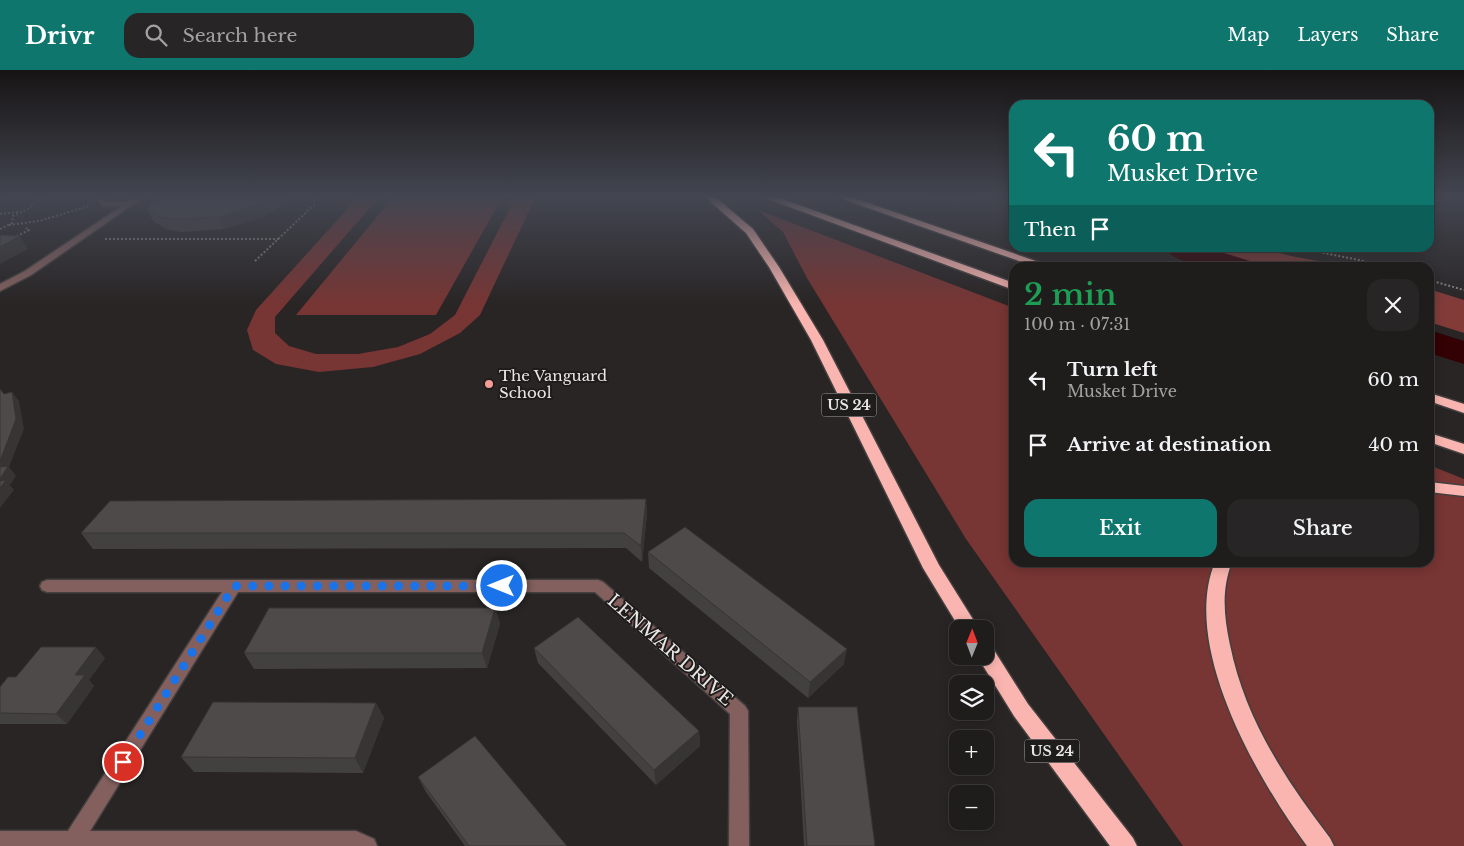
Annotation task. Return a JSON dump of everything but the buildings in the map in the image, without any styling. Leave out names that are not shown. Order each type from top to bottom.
[{"type":"highway","name":"US 24","points":[[751,232],[774,267],[817,340],[932,568],[964,620]]},
{"type":"highway","points":[[863,232],[1009,285]]},
{"type":"highway","points":[[945,232],[1033,262]]},
{"type":"highway","points":[[1434,390],[1464,400]]},
{"type":"highway","points":[[1434,399],[1464,409]]},
{"type":"highway","points":[[1434,438],[1464,449]]},
{"type":"highway","points":[[1434,488],[1464,491]]},
{"type":"highway","points":[[1222,567],[1215,592],[1215,616],[1224,671],[1250,735],[1271,774],[1322,846]]},
{"type":"highway","name":"US 24","points":[[993,665],[1021,710],[1125,846]]},
{"type":"street","points":[[0,288],[28,272],[87,232]]},
{"type":"street","name":"LENMAR DRIVE","points":[[48,586],[598,586],[738,711],[739,846]]},
{"type":"street","points":[[72,842],[234,586]]},
{"type":"street","points":[[0,842],[356,840],[367,846]]},
{"type":"path","points":[[11,239],[25,232]]},
{"type":"path","points":[[255,262],[286,232]]},
{"type":"path","points":[[77,239],[279,239]]},
{"type":"path","points":[[1319,252],[1367,262]]},
{"type":"path","points":[[1434,281],[1464,290]]},
{"type":"shaded area","points":[[326,232],[349,232],[275,317],[275,333],[289,346],[316,354],[358,354],[398,347],[430,334],[455,315],[497,232],[519,232],[480,315],[460,333],[420,354],[373,367],[319,372],[276,364],[253,350],[247,330],[256,310]]},
{"type":"shaded area","points":[[364,232],[483,232],[436,315],[296,315]]},
{"type":"shaded area","points":[[783,232],[816,232],[1009,306],[1009,567],[1434,567],[1434,467],[1464,479],[1464,846],[1183,846],[966,539],[807,278]]},
{"type":"shaded area","points":[[1220,252],[1276,252],[1323,262],[1250,262]]},
{"type":"shaded area","points":[[1434,291],[1464,300],[1464,333],[1434,324]]},
{"type":"waterway","points":[[1191,252],[1221,262]]},
{"type":"waterway","points":[[1434,343],[1464,353]]},
{"type":"place","name":"The Vanguard School","points":[[489,384]]},
{"type":"route","points":[[123,762],[234,586],[502,586]]}]
